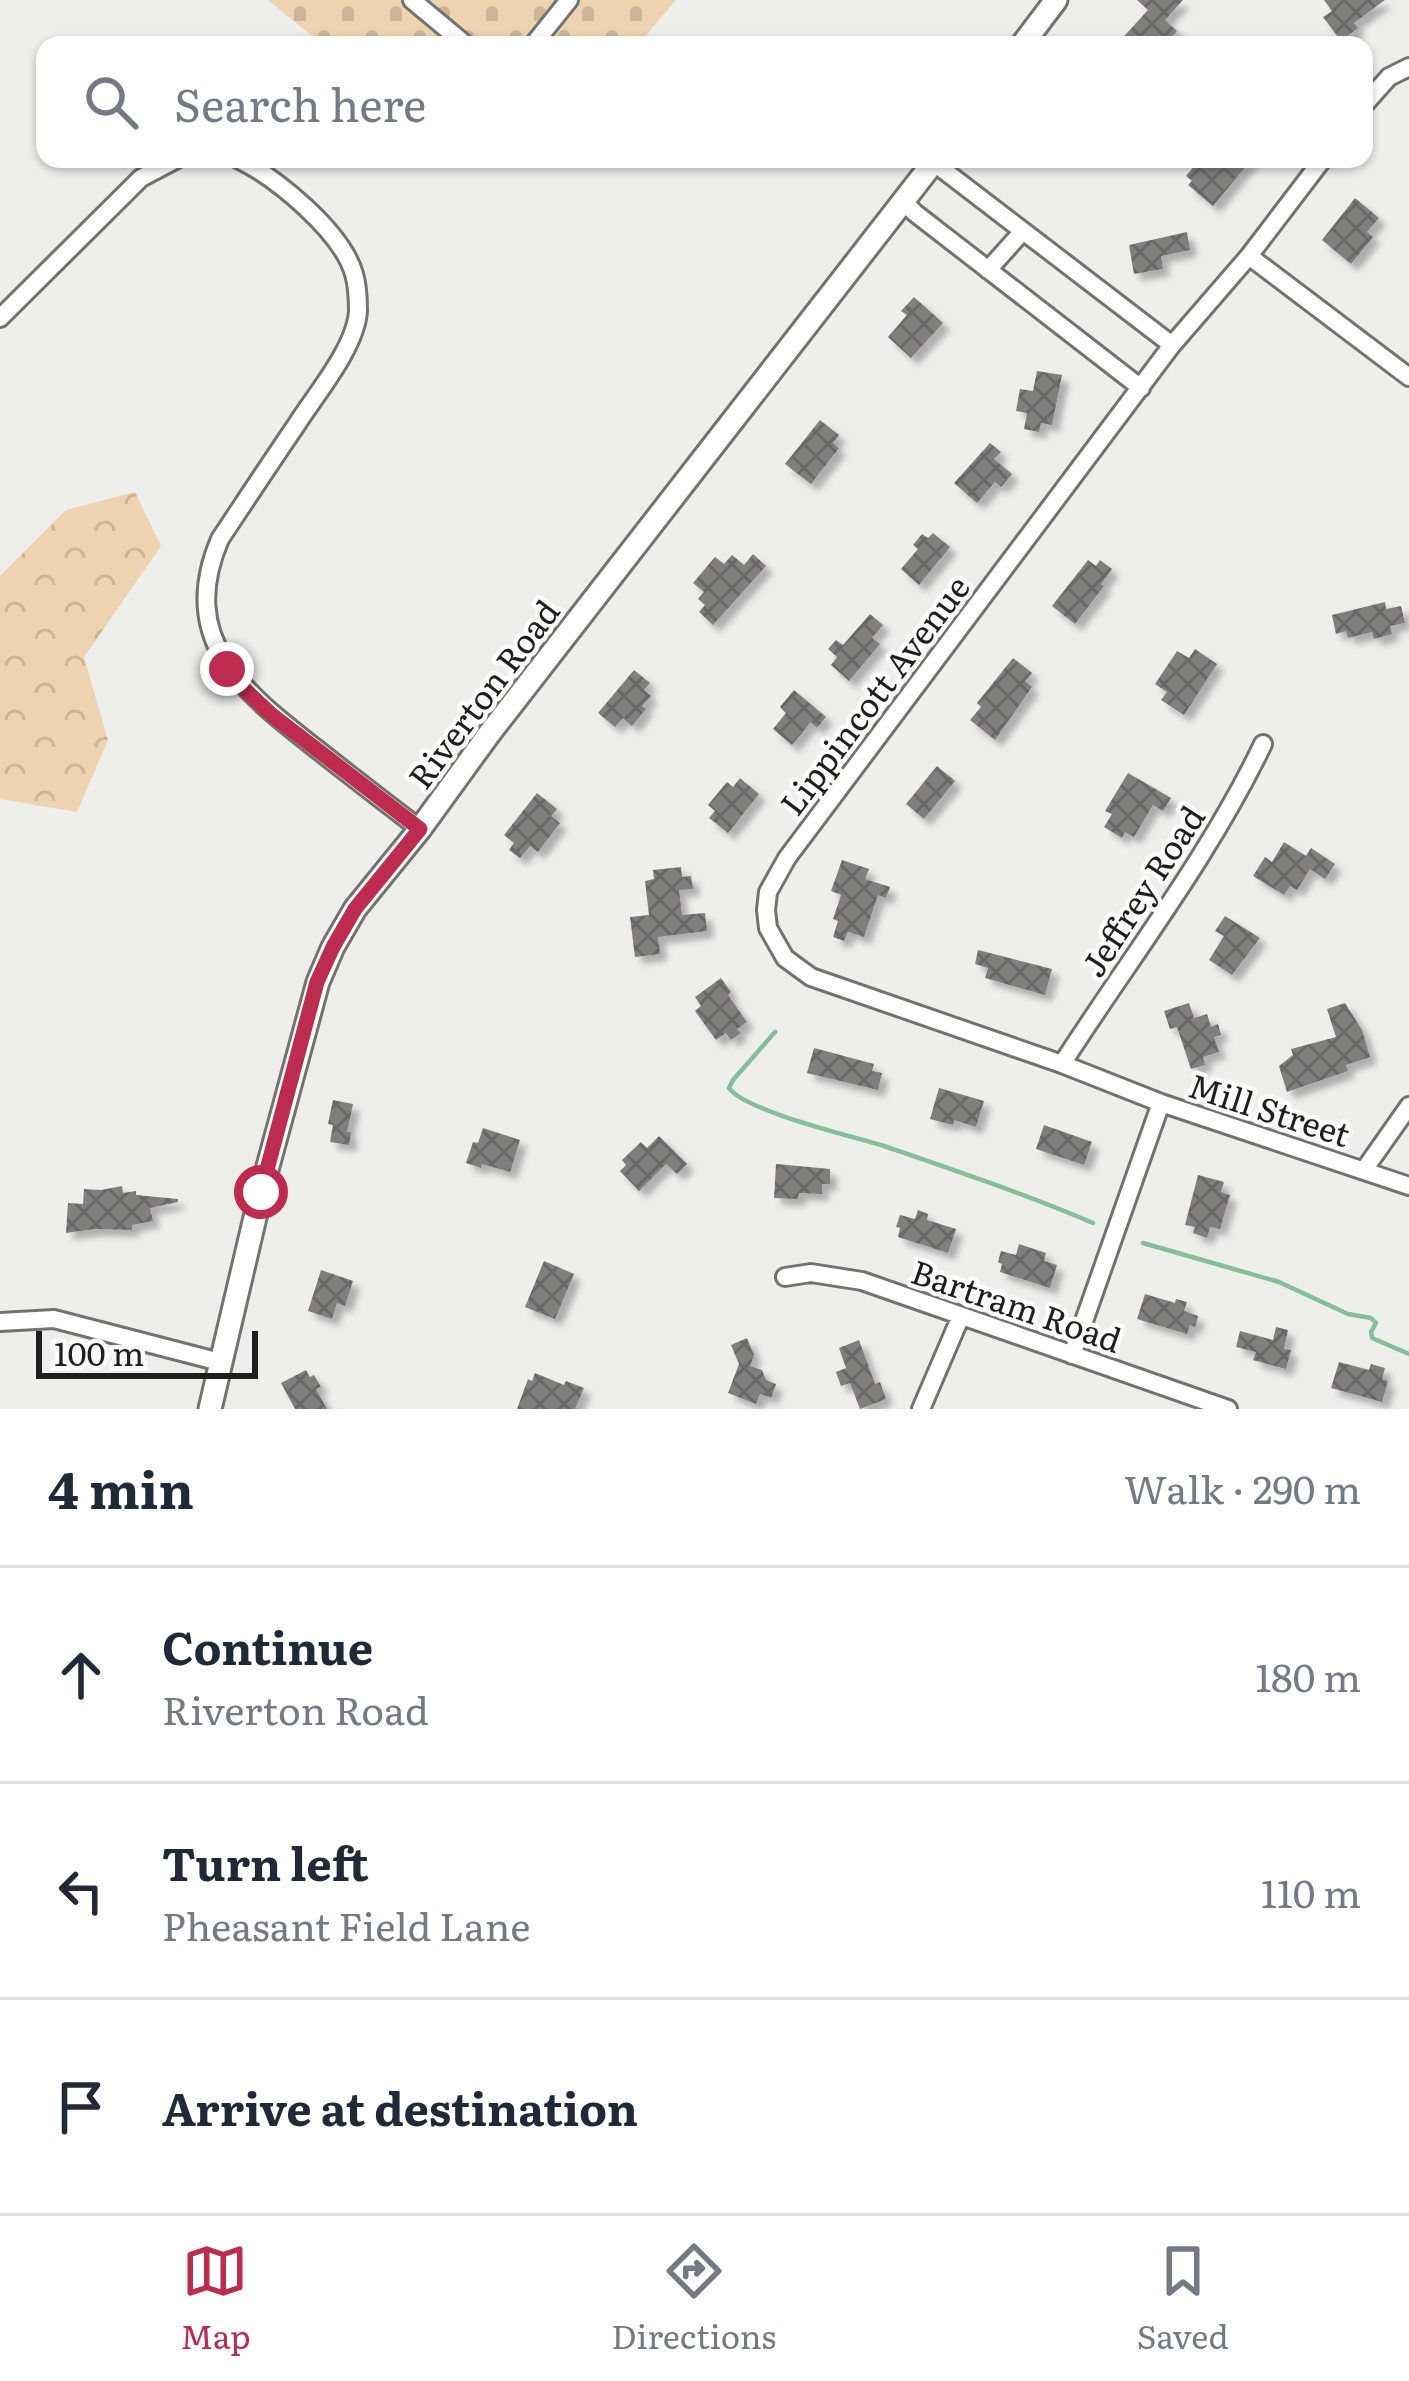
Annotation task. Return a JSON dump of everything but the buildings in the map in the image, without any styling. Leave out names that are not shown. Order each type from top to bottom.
[{"type":"main road","points":[[1029,36],[1056,0]]},
{"type":"main road","name":"Riverton Road","points":[[210,1409],[317,982],[333,947],[355,909],[928,168]]},
{"type":"street","points":[[412,0],[455,36]]},
{"type":"street","points":[[540,36],[569,0]]},
{"type":"street","points":[[1373,95],[1389,77],[1409,67]]},
{"type":"street","points":[[0,318],[141,178],[160,168]]},
{"type":"street","points":[[254,168],[306,208],[334,238],[354,273],[358,312],[335,365],[220,539],[206,584],[210,629],[227,669],[241,686],[420,829]]},
{"type":"street","points":[[944,168],[1172,345]]},
{"type":"street","name":"Lippincott Avenue","points":[[1161,1103],[812,977],[784,958],[768,928],[768,892],[787,858],[1172,345],[1316,168]]},
{"type":"street","points":[[903,201],[1141,388]]},
{"type":"street","points":[[988,270],[1023,231]]},
{"type":"street","points":[[1249,256],[1409,377]]},
{"type":"street","name":"Jeffrey Road","points":[[1062,1064],[1221,820],[1263,743]]},
{"type":"street","name":"Mill Street","points":[[1072,1355],[1161,1103],[1409,1186]]},
{"type":"street","points":[[1364,1170],[1409,1106]]},
{"type":"street","name":"Bartram Road","points":[[784,1277],[811,1273],[844,1277],[1228,1409]]},
{"type":"street","points":[[921,1409],[961,1316]]},
{"type":"street","points":[[0,1322],[55,1319],[220,1362]]},
{"type":"green space","points":[[268,0],[676,0],[646,36],[312,36]]},
{"type":"green space","points":[[135,492],[161,546],[84,657],[108,740],[77,812],[0,799],[0,576],[66,510]]},
{"type":"waterway","points":[[775,1032],[733,1080],[729,1088],[739,1097],[1093,1223]]},
{"type":"waterway","points":[[1143,1243],[1279,1282],[1348,1314],[1371,1318],[1376,1323],[1372,1338],[1409,1354]]},
{"type":"route","points":[[227,669],[272,715],[420,829],[355,909],[317,982],[261,1192]]}]
